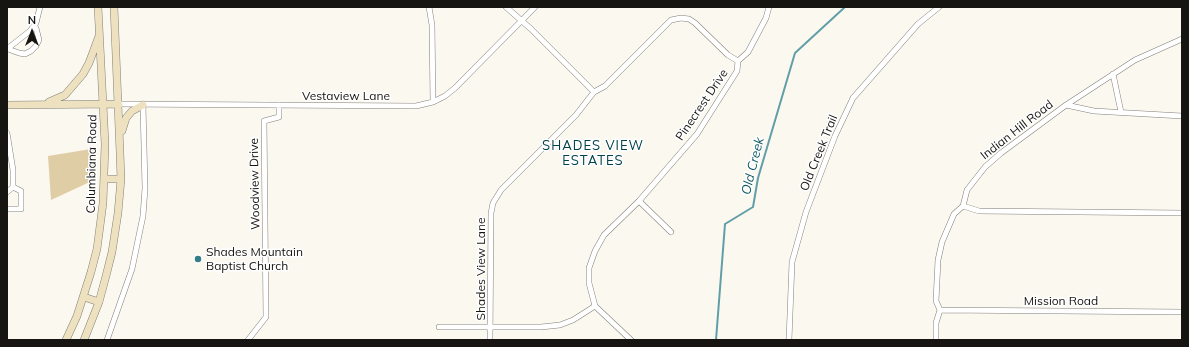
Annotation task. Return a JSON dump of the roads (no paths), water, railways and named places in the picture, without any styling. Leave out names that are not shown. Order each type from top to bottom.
[{"type":"main road","name":"Columbiana Road","points":[[66,340],[84,297],[97,249],[102,215],[105,179],[98,7]]},
{"type":"main road","points":[[84,340],[99,302],[112,252],[116,230],[121,179],[114,7]]},
{"type":"main road","points":[[45,104],[64,95],[79,79],[89,63],[100,32]]},
{"type":"main road","points":[[7,105],[119,104]]},
{"type":"main road","points":[[120,137],[126,118],[143,105]]},
{"type":"main road","points":[[105,179],[121,179]]},
{"type":"main road","points":[[84,297],[99,302]]},
{"type":"street","points":[[34,26],[36,28],[39,40],[32,51],[25,54],[19,54],[7,49],[30,31],[34,26],[40,7]]},
{"type":"street","points":[[429,7],[432,26],[433,102]]},
{"type":"street","points":[[506,7],[594,92]]},
{"type":"street","name":"Vestaview Lane","points":[[119,104],[416,106],[433,102],[445,96],[455,88],[535,7]]},
{"type":"street","name":"Pinecrest Drive","points":[[595,306],[589,283],[589,268],[594,251],[604,235],[639,201],[697,134],[737,71],[738,61],[748,52],[766,18],[769,7]]},
{"type":"street","name":"Old Creek Trail","points":[[789,340],[792,262],[806,212],[835,136],[853,98],[918,24],[939,7]]},
{"type":"street","name":"Shades View Lane","points":[[490,340],[491,212],[493,202],[501,190],[576,115],[594,92],[605,86],[671,20],[681,18],[690,19],[728,55],[738,61]]},
{"type":"street","name":"Indian Hill Road","points":[[936,340],[936,323],[940,310],[936,301],[938,260],[942,242],[954,214],[963,206],[967,190],[985,167],[1001,153],[1066,105],[1113,74],[1135,60],[1182,39]]},
{"type":"street","points":[[1113,74],[1121,112]]},
{"type":"street","points":[[106,340],[132,269],[143,216],[145,188],[143,105]]},
{"type":"street","name":"Woodview Drive","points":[[248,340],[266,317],[264,120],[279,117],[279,105]]},
{"type":"street","points":[[1066,105],[1094,111],[1182,116]]},
{"type":"street","points":[[7,133],[12,158],[13,187]]},
{"type":"street","points":[[7,192],[13,187]]},
{"type":"street","points":[[7,209],[21,209],[21,191],[13,187]]},
{"type":"street","points":[[639,201],[671,232]]},
{"type":"street","points":[[963,206],[979,211],[1182,213]]},
{"type":"street","points":[[439,327],[490,328],[560,325],[573,320],[595,306],[631,340]]},
{"type":"street","name":"Mission Road","points":[[940,310],[1182,312]]},
{"type":"waterway","name":"Old Creek","points":[[716,340],[725,224],[753,207],[758,178],[795,53],[845,7]]},
{"type":"place","name":"Shades Mountain Baptist Church","points":[[198,259]]},
{"type":"district","name":"SHADES VIEW ESTATES","points":[[593,154]]}]
